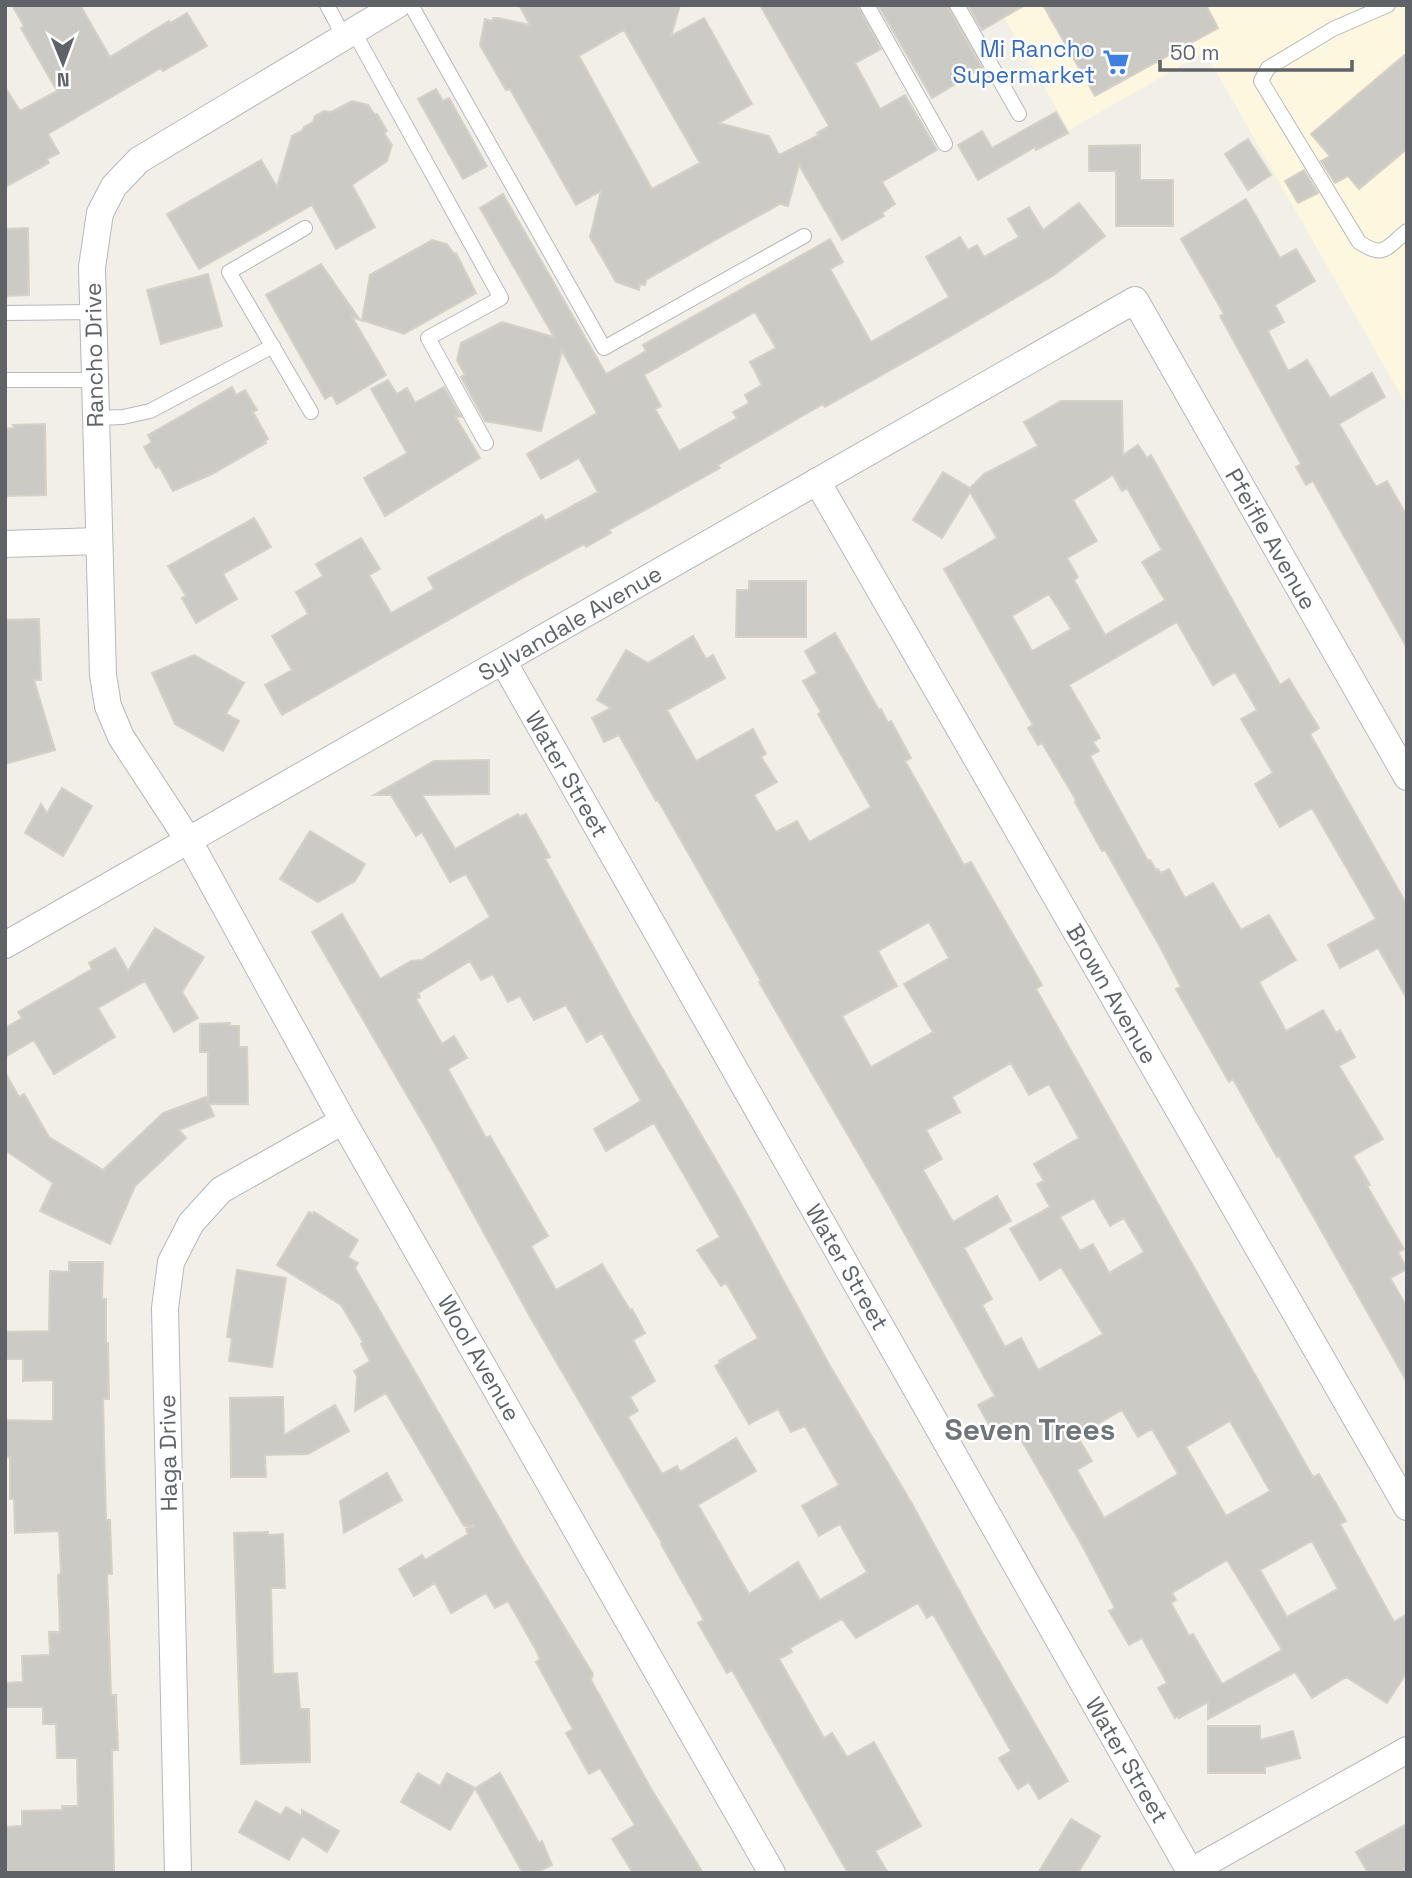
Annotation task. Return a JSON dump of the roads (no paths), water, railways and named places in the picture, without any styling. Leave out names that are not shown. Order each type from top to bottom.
[{"type":"street","name":"Rancho Drive","points":[[189,841],[121,737],[108,706],[103,675],[92,267],[100,213],[114,186],[139,160],[397,5]]},
{"type":"street","name":"Sylvandale Avenue","points":[[5,945],[1135,300]]},
{"type":"street","name":"Pfeifle Avenue","points":[[1135,300],[1407,778]]},
{"type":"street","name":"Brown Avenue","points":[[817,481],[1407,1507]]},
{"type":"street","points":[[5,544],[99,541]]},
{"type":"street","name":"Water Street","points":[[503,661],[1190,1872]]},
{"type":"street","name":"Wool Avenue","points":[[189,841],[343,1121],[772,1873]]},
{"type":"street","name":"Haga Drive","points":[[178,1873],[165,1308],[171,1262],[191,1223],[221,1190],[343,1121]]},
{"type":"street","points":[[1190,1872],[1407,1750]]},
{"type":"lane","points":[[327,5],[349,34],[501,298],[428,338],[486,443]]},
{"type":"lane","points":[[411,5],[604,348],[804,236]]},
{"type":"lane","points":[[867,5],[946,144]]},
{"type":"lane","points":[[957,5],[1020,114]]},
{"type":"lane","points":[[1388,5],[1333,29],[1268,68],[1262,81],[1359,242],[1373,251],[1384,250],[1407,231]]},
{"type":"lane","points":[[304,228],[229,272],[311,412]]},
{"type":"lane","points":[[5,313],[93,312]]},
{"type":"lane","points":[[95,418],[123,418],[150,411],[273,346]]},
{"type":"lane","points":[[5,380],[94,380]]},
{"type":"place","name":"Mi Rancho Supermarket","points":[[1116,62]]},
{"type":"district","name":"Seven Trees","points":[[1030,1429]]}]
